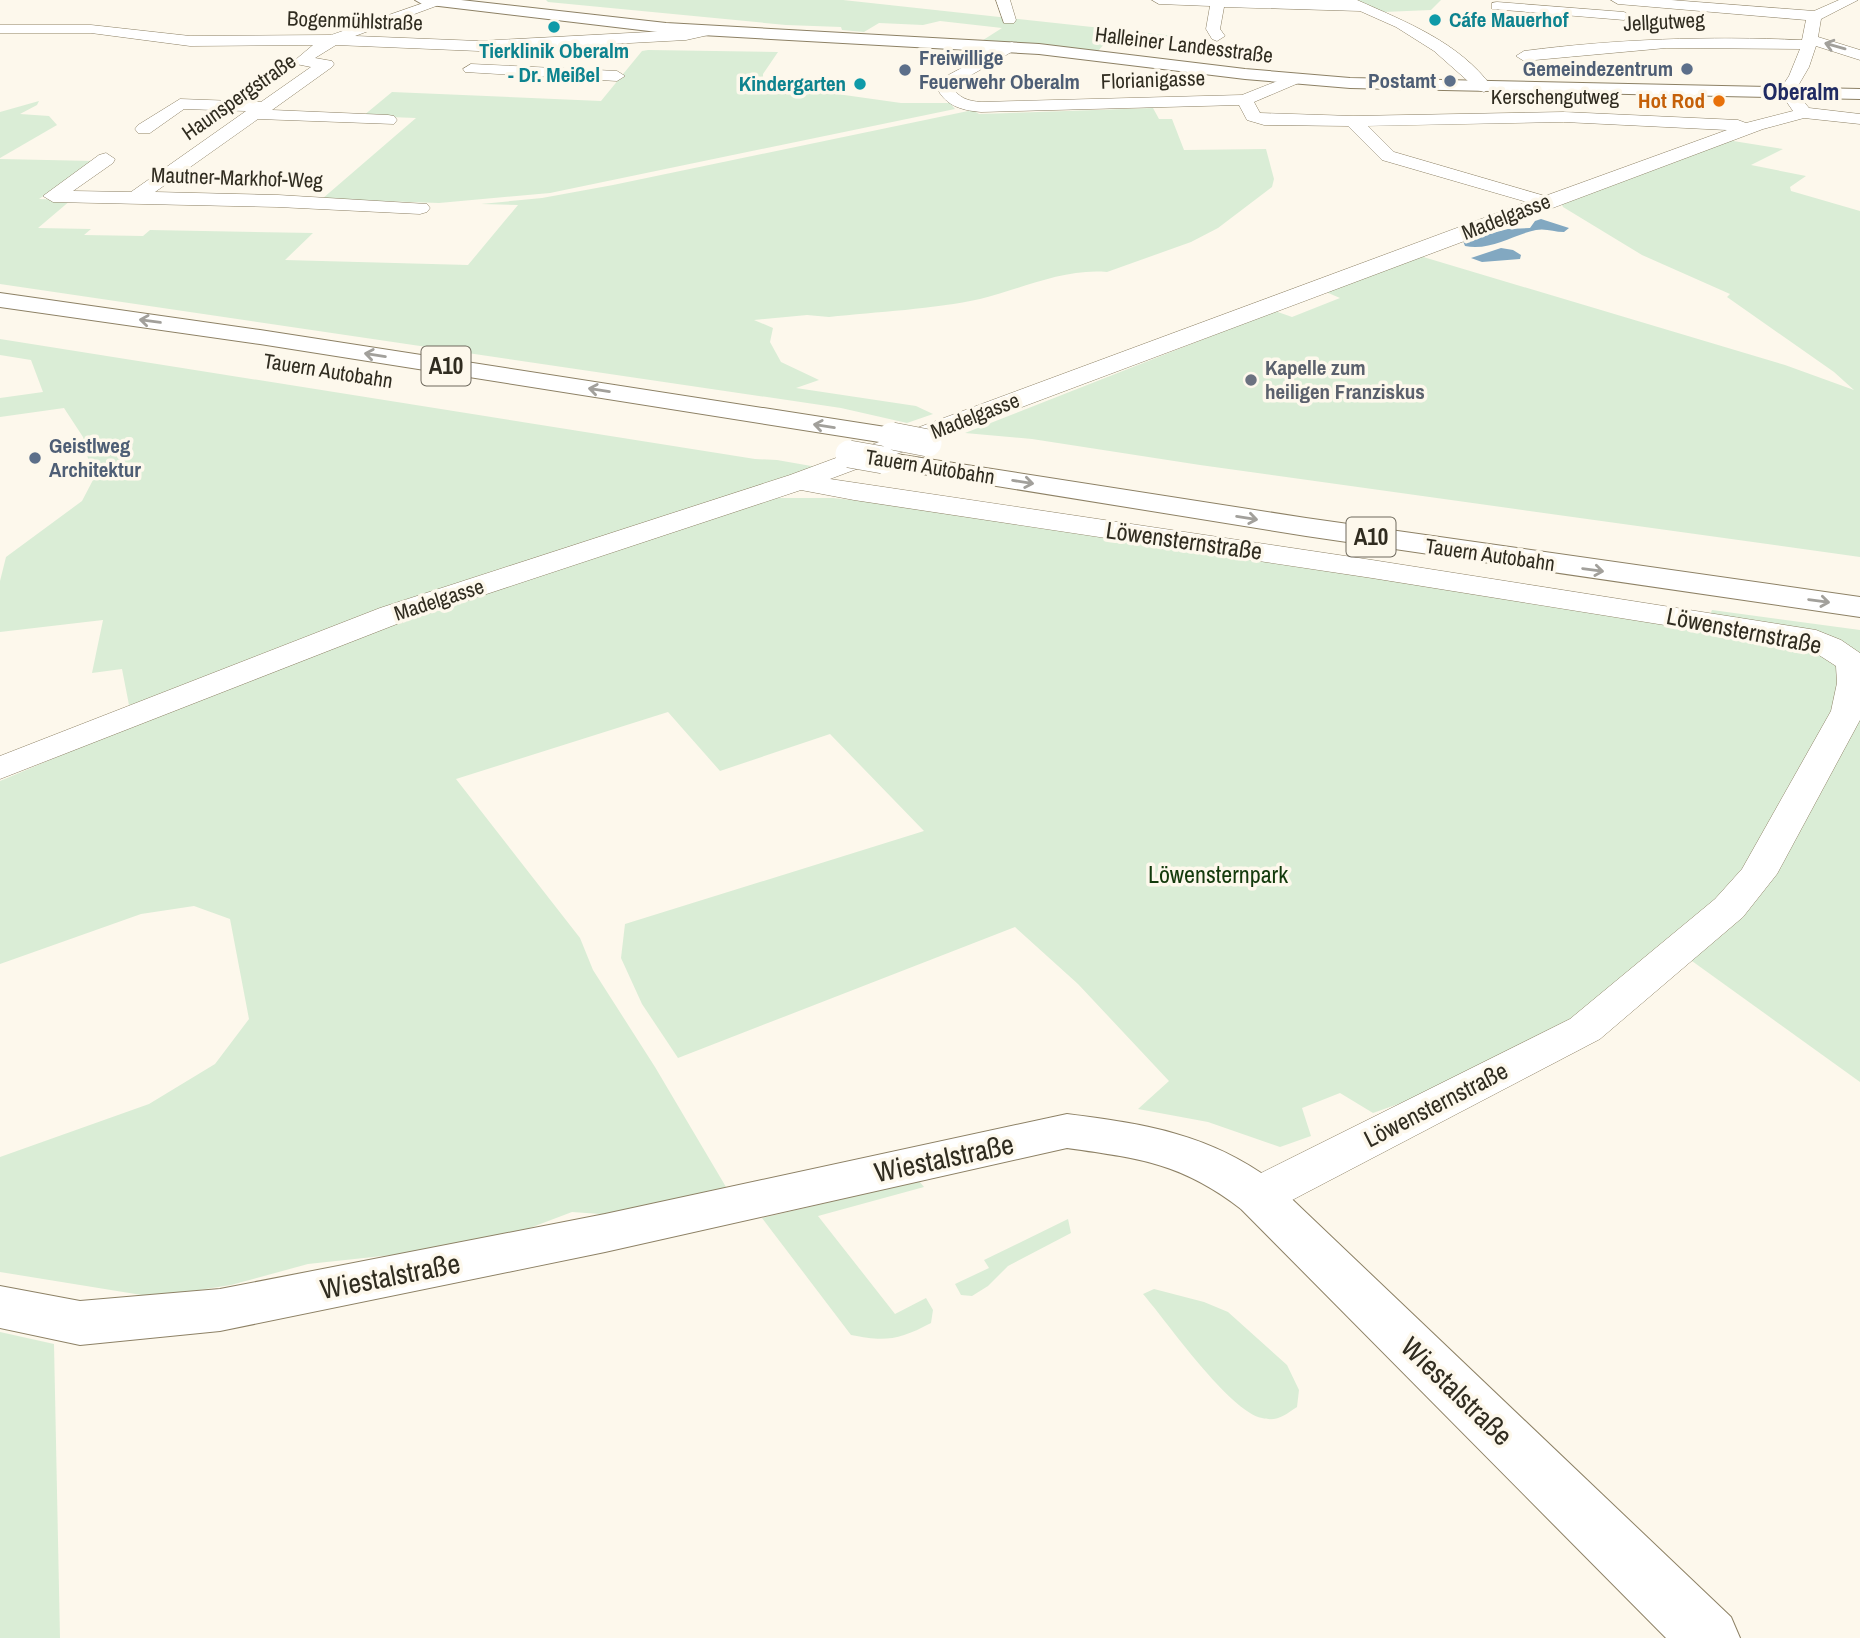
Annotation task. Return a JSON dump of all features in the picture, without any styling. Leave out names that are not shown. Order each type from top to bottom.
[{"type":"main road","name":"Halleiner Landesstraße","points":[[422,0],[708,31],[1012,47],[1295,79],[1484,87],[1860,94]]},
{"type":"main road","name":"Tauern Autobahn","points":[[0,300],[274,339],[887,448],[1306,527],[1860,607]]},
{"type":"main road","name":"Tauern Autobahn","points":[[0,320],[849,454],[928,443],[1597,545],[1860,580]]},
{"type":"main road","name":"Wiestalstraße","points":[[0,1307],[80,1323],[220,1310],[606,1233],[1067,1131],[1163,1147],[1219,1168],[1258,1196],[1709,1638]]},
{"type":"street","points":[[1003,0],[1009,20]]},
{"type":"street","points":[[1159,0],[1353,4],[1384,15],[1434,43],[1467,67],[1484,87]]},
{"type":"street","points":[[1584,12],[1594,0]]},
{"type":"street","points":[[1618,0],[1816,16],[1851,0]]},
{"type":"street","points":[[1783,0],[1816,16]]},
{"type":"street","name":"Haunspergstraße","points":[[136,197],[258,110],[333,64],[302,59],[335,40],[440,2]]},
{"type":"street","points":[[1217,36],[1213,29],[1219,2]]},
{"type":"street","points":[[1497,6],[1624,16]]},
{"type":"street","points":[[1816,16],[1795,82],[1787,91],[1804,113],[1860,119]]},
{"type":"street","name":"Bogenmühlstraße","points":[[0,29],[91,29],[190,41],[335,40],[503,47],[686,35],[708,31]]},
{"type":"street","name":"Jellgutweg","points":[[1524,56],[1580,49],[1702,41],[1835,45],[1860,55]]},
{"type":"street","name":"Florianigasse","points":[[1012,47],[943,84],[951,99],[958,104],[981,107],[1245,100]]},
{"type":"street","points":[[455,69],[617,76]]},
{"type":"street","points":[[1245,100],[1295,79]]},
{"type":"street","name":"Kerschengutweg","points":[[1245,100],[1254,116],[1264,120],[1564,117],[1757,125]]},
{"type":"street","points":[[144,129],[180,104],[388,120]]},
{"type":"street","name":"Madelgasse","points":[[0,768],[391,615],[800,481],[1546,202],[1757,125],[1804,113]]},
{"type":"street","points":[[1353,121],[1388,156],[1546,202]]},
{"type":"street","name":"Mautner-Markhof-Weg","points":[[106,159],[53,196],[420,208]]},
{"type":"street","name":"Löwensternstraße","points":[[800,481],[854,492],[1358,567],[1816,640],[1847,655],[1860,672],[1860,686],[1848,711],[1758,874],[1729,908],[1585,1029],[1258,1196]]},
{"type":"green space","points":[[546,0],[843,0],[1175,36],[1154,44],[1106,42],[1098,51],[980,42],[1002,28],[940,21],[923,25],[879,23],[864,32],[842,30],[841,27],[786,25]]},
{"type":"green space","points":[[1356,0],[1441,0],[1431,10],[1383,12]]},
{"type":"green space","points":[[642,51],[778,52],[763,74],[763,80],[901,103],[950,103],[955,109],[550,193],[439,203],[322,199],[416,118],[363,116],[392,92],[601,101]]},
{"type":"green space","points":[[39,101],[37,105],[20,114],[49,116],[57,125],[0,158],[0,112]]},
{"type":"green space","points":[[1153,108],[1159,119],[1172,119],[1184,150],[1266,149],[1274,179],[1272,187],[1218,228],[1191,242],[1107,272],[1059,276],[980,299],[944,305],[829,317],[807,315],[754,320],[773,328],[770,342],[781,362],[819,380],[796,388],[916,406],[933,414],[907,423],[841,408],[0,284],[0,159],[94,161],[39,199],[71,200],[38,228],[91,229],[84,235],[143,236],[150,230],[313,233],[285,260],[468,265],[518,205],[481,204],[542,198],[613,185],[973,110],[979,114]]},
{"type":"green space","points":[[1727,140],[1783,149],[1751,165],[1806,176],[1790,187],[1791,191],[1860,211],[1860,557],[1032,439],[965,433],[1275,311],[1292,317],[1340,298],[1326,292],[1420,256],[1785,365],[1854,390],[1834,372],[1727,297],[1730,294],[1642,255],[1563,207],[1561,202],[1678,161]]},
{"type":"green space","points":[[0,339],[817,467],[156,700],[129,705],[122,669],[92,673],[103,620],[0,632],[0,581],[6,557],[82,501],[93,480],[83,437],[64,408],[0,417],[0,398],[43,392],[31,360],[0,355]]},
{"type":"green space","name":"Löwensternpark","points":[[763,498],[833,498],[925,508],[1813,647],[1844,663],[1843,700],[1736,881],[1575,1020],[1460,1082],[1373,1113],[1340,1093],[1302,1108],[1311,1136],[1280,1147],[1208,1122],[1138,1109],[1169,1081],[1078,984],[1015,927],[678,1058],[642,1004],[621,958],[625,924],[924,831],[830,734],[720,771],[668,712],[456,779],[580,938],[593,970],[655,1067],[726,1187],[644,1217],[572,1212],[485,1245],[308,1264],[231,1285],[154,1297],[0,1272],[0,1157],[149,1104],[215,1064],[249,1019],[230,919],[194,906],[141,914],[0,964],[0,781],[164,712],[394,621]]},
{"type":"green space","points":[[1712,610],[1860,630],[1860,655],[1710,615]]},
{"type":"green space","points":[[1860,708],[1860,1082],[1685,956]]},
{"type":"green space","points":[[919,1181],[924,1187],[818,1216],[895,1314],[926,1298],[933,1310],[931,1323],[901,1336],[883,1339],[851,1335],[762,1218]]},
{"type":"green space","points":[[1068,1219],[1071,1233],[1008,1266],[988,1286],[972,1296],[961,1295],[955,1284],[989,1268],[984,1260]]},
{"type":"green space","points":[[1154,1289],[1204,1302],[1228,1312],[1287,1365],[1299,1390],[1297,1407],[1281,1417],[1267,1419],[1249,1412],[1233,1400],[1199,1364],[1143,1294]]},
{"type":"green space","points":[[0,1332],[54,1344],[60,1638],[0,1638]]},
{"type":"water","points":[[1541,219],[1569,228],[1564,232],[1536,230],[1484,246],[1465,246],[1463,241],[1508,229],[1530,228],[1535,221]]},
{"type":"water","points":[[1501,248],[1513,250],[1521,255],[1520,259],[1482,262],[1471,258]]},
{"type":"place","name":"Cáfe Mauerhof","points":[[1435,20]]},
{"type":"place","name":"Tierklinik Oberalm - Dr. Meißel","points":[[554,27]]},
{"type":"place","name":"Gemeindezentrum","points":[[1687,69]]},
{"type":"place","name":"Freiwillige Feuerwehr Oberalm","points":[[905,70]]},
{"type":"place","name":"Postamt","points":[[1450,81]]},
{"type":"place","name":"Kindergarten","points":[[860,84]]},
{"type":"place","name":"Hot Rod","points":[[1719,101]]},
{"type":"place","name":"Kapelle zum heiligen Franziskus","points":[[1251,380]]},
{"type":"place","name":"Geistlweg Architektur","points":[[35,458]]},
{"type":"district","name":"Oberalm","points":[[1801,92]]}]
